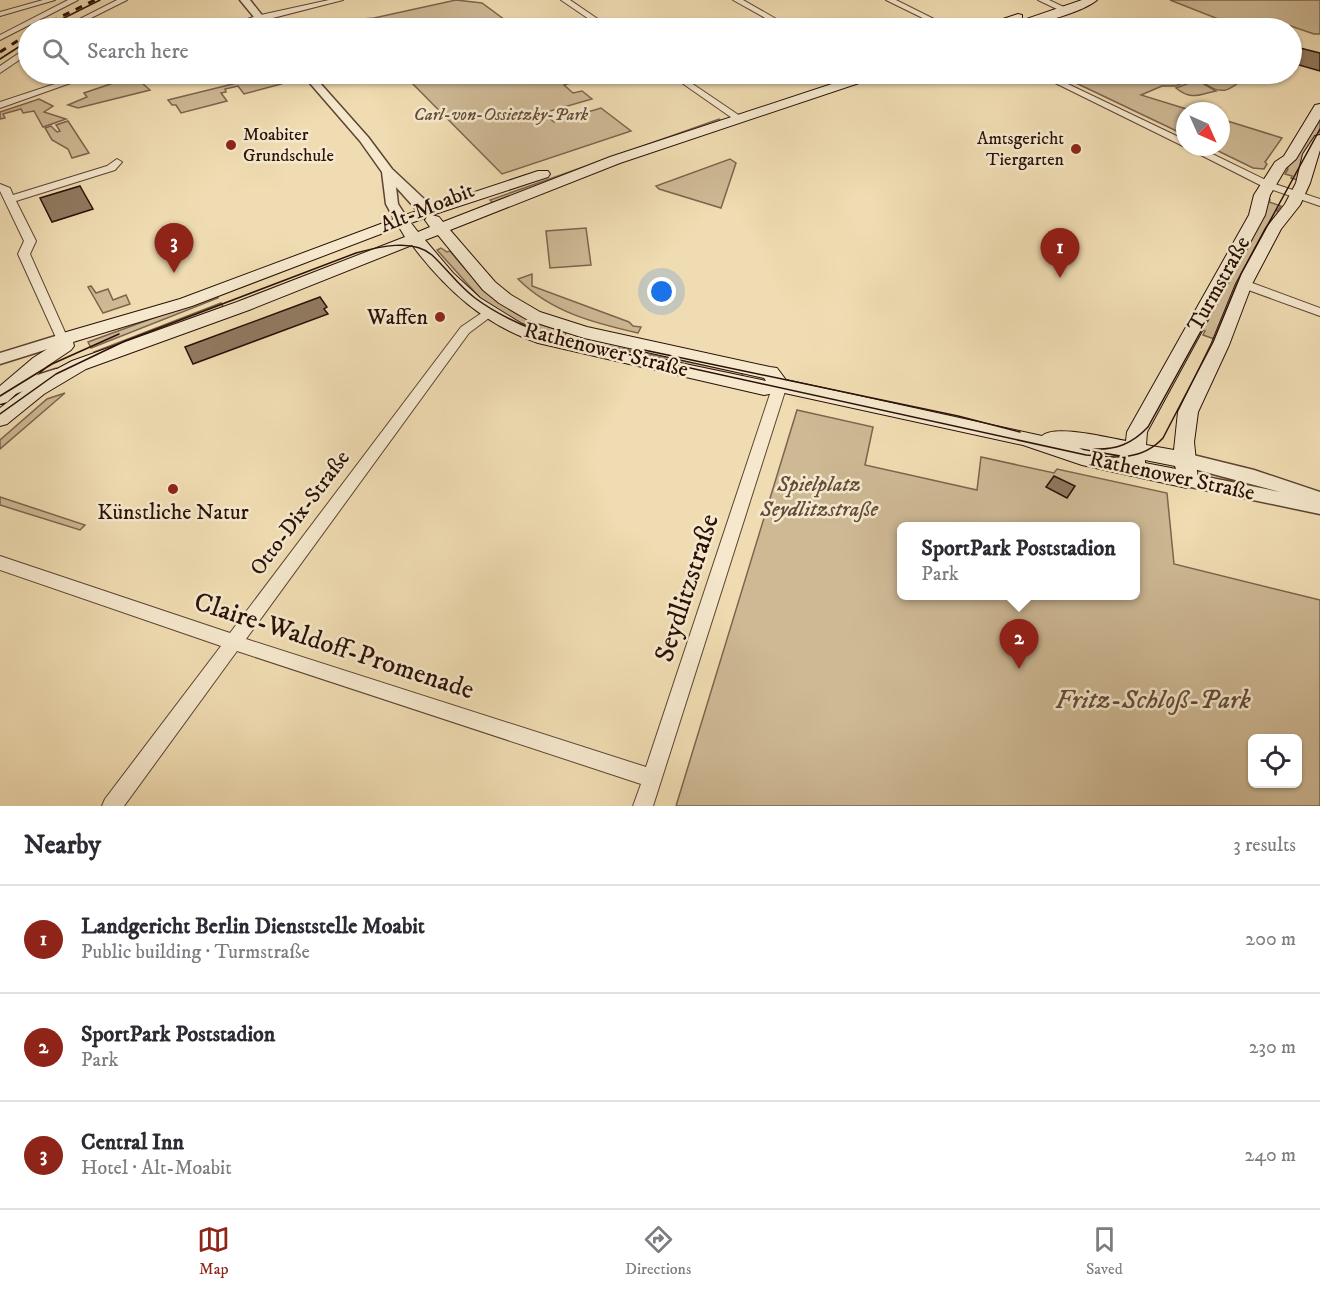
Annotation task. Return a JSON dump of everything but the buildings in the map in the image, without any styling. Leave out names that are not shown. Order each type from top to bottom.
[{"type":"main road","points":[[1043,18],[1092,0]]},
{"type":"main road","points":[[1014,18],[1036,11],[1064,9]]},
{"type":"main road","name":"Alt-Moabit","points":[[64,372],[253,302],[604,164],[823,84]]},
{"type":"main road","name":"Alt-Moabit","points":[[3,393],[64,342],[225,288],[402,221],[840,84]]},
{"type":"main road","name":"Turmstraße","points":[[1134,460],[1137,432],[1257,215],[1262,195],[1280,165],[1289,159],[1320,108]]},
{"type":"main road","name":"Turmstraße","points":[[1186,470],[1184,442],[1188,412],[1220,345],[1244,284],[1274,228],[1291,208],[1303,183],[1310,154],[1320,139]]},
{"type":"main road","name":"Rathenower Straße","points":[[427,213],[489,286],[505,299],[534,316],[584,332],[770,373],[780,385]]},
{"type":"main road","name":"Rathenower Straße","points":[[402,221],[414,238],[463,292],[489,312],[522,330],[577,346],[764,388],[780,385],[1025,438],[1082,457],[1134,460],[1186,470]]},
{"type":"main road","points":[[0,419],[27,396],[64,372]]},
{"type":"street","points":[[0,5],[20,0]]},
{"type":"street","points":[[0,14],[51,0]]},
{"type":"street","points":[[39,18],[74,0]]},
{"type":"street","points":[[86,18],[121,0]]},
{"type":"street","points":[[245,0],[259,18],[339,0]]},
{"type":"street","points":[[565,0],[592,18]]},
{"type":"street","points":[[737,0],[770,18]]},
{"type":"street","points":[[890,0],[927,18]]},
{"type":"street","points":[[1042,0],[1064,9]]},
{"type":"street","points":[[0,38],[18,29]]},
{"type":"street","points":[[0,70],[18,58]]},
{"type":"street","points":[[0,105],[62,84]]},
{"type":"street","points":[[316,84],[366,142],[388,172],[427,213]]},
{"type":"street","points":[[688,84],[734,116]]},
{"type":"street","points":[[1062,84],[1176,140]]},
{"type":"street","points":[[1208,156],[1268,185],[1320,203]]},
{"type":"street","points":[[11,199],[111,168],[117,162]]},
{"type":"street","points":[[388,172],[392,204],[402,221]]},
{"type":"street","points":[[0,187],[6,190],[30,241],[24,254],[64,342],[0,359]]},
{"type":"street","points":[[1244,284],[1320,312]]},
{"type":"street","name":"Otto-Dix-Straße","points":[[112,806],[465,330],[489,312]]},
{"type":"street","name":"Alt-Moabit","points":[[3,393],[64,372]]},
{"type":"street","name":"Seydlitzstraße","points":[[643,806],[780,385]]},
{"type":"street","name":"Rathenower Straße","points":[[1186,470],[1240,472],[1285,485],[1320,499]]},
{"type":"street","name":"Rathenower Straße","points":[[1186,470],[1320,507]]},
{"type":"street","name":"Claire-Waldoff-Promenade","points":[[0,563],[652,778]]},
{"type":"green space","points":[[456,0],[482,3],[502,18],[374,18]]},
{"type":"green space","points":[[1170,0],[1320,0],[1320,34],[1302,30],[1302,18],[1216,18]]},
{"type":"green space","points":[[110,84],[143,84],[150,90],[78,108],[68,105],[87,97],[84,93]]},
{"type":"green space","points":[[233,84],[281,84],[244,94],[238,86],[225,89],[226,92],[221,93],[227,101],[181,113],[176,105],[172,105],[168,100]]},
{"type":"green space","name":"Carl-von-Ossietzky-Park","points":[[413,84],[567,84],[564,85],[573,93],[582,91],[592,99],[543,113],[554,122],[601,108],[631,131],[502,174]]},
{"type":"green space","points":[[1078,84],[1181,84],[1162,86],[1141,95],[1176,106],[1176,131]]},
{"type":"green space","points":[[1186,84],[1204,84],[1216,91],[1191,95],[1176,88]]},
{"type":"green space","points":[[1206,84],[1237,84],[1226,90]]},
{"type":"green space","points":[[39,99],[53,106],[44,112],[66,119],[43,127],[34,111],[23,113],[21,109],[3,114],[5,118],[0,119],[0,112]]},
{"type":"green space","points":[[1320,113],[1320,134],[1303,166],[1301,181],[1291,178],[1292,176],[1285,174],[1287,168]]},
{"type":"green space","points":[[719,119],[721,121],[493,203],[490,200]]},
{"type":"green space","points":[[68,121],[89,153],[72,158],[68,149],[52,140],[45,128],[51,126],[57,132],[60,131],[56,125]]},
{"type":"green space","points":[[1230,122],[1282,138],[1265,162],[1267,164],[1264,169],[1253,168],[1228,156]]},
{"type":"green space","points":[[730,159],[736,163],[721,208],[659,189],[656,186]]},
{"type":"green space","points":[[1265,198],[1281,206],[1277,211],[1279,212],[1217,340],[1203,335],[1205,331],[1198,328]]},
{"type":"green space","points":[[586,228],[591,265],[550,268],[546,231]]},
{"type":"green space","points":[[441,248],[447,252],[450,251],[496,300],[507,308],[535,323],[567,332],[563,337],[523,325],[481,299],[437,250]]},
{"type":"green space","points":[[532,274],[532,286],[629,322],[633,326],[641,327],[638,333],[574,315],[544,300],[518,279]]},
{"type":"green space","points":[[91,286],[96,293],[108,289],[113,300],[126,295],[130,304],[103,313],[88,287]]},
{"type":"green space","points":[[216,295],[218,298],[91,348],[88,342]]},
{"type":"green space","points":[[221,303],[224,308],[97,355],[94,352]]},
{"type":"green space","points":[[604,345],[743,373],[741,378],[602,347]]},
{"type":"green space","points":[[65,393],[0,449],[0,440],[47,399]]},
{"type":"green space","name":"Fritz-Schloß-Park","points":[[797,410],[873,427],[865,465],[977,490],[981,457],[1054,473],[1057,469],[1167,493],[1174,564],[1320,600],[1320,806],[676,806]]},
{"type":"green space","points":[[0,497],[85,525],[80,530],[0,505]]},
{"type":"tram line","points":[[64,18],[100,0]]},
{"type":"tram line","points":[[0,59],[18,47]]},
{"type":"tram line","points":[[0,414],[56,374],[125,341],[356,253],[405,245],[424,250],[432,255],[469,293],[496,312],[528,328],[563,340],[1086,455],[1117,457],[1137,454],[1146,451],[1163,438],[1213,342],[1241,274],[1320,129]]},
{"type":"tram line","points":[[1093,449],[1123,445],[1136,438],[1148,427],[1232,275]]},
{"type":"tram line","points":[[0,396],[52,364],[119,334]]},
{"type":"tram line","points":[[644,350],[958,416],[1020,432]]},
{"type":"railway","points":[[58,18],[95,0]]},
{"type":"railway","points":[[0,52],[18,40]]},
{"type":"place","name":"Moabiter Grundschule","points":[[231,145]]},
{"type":"place","name":"Amtsgericht Tiergarten","points":[[1076,149]]},
{"type":"place","name":"Central Inn","points":[[174,273]]},
{"type":"place","name":"Landgericht Berlin Dienststelle Moabit","points":[[1060,278]]},
{"type":"place","name":"Waffen","points":[[440,317]]},
{"type":"place","name":"Künstliche Natur","points":[[173,489]]},
{"type":"place","name":"SportPark Poststadion","points":[[1019,669]]},
{"type":"park label","name":"Spielplatz Seydlitzstraße","points":[[819,496]]}]
